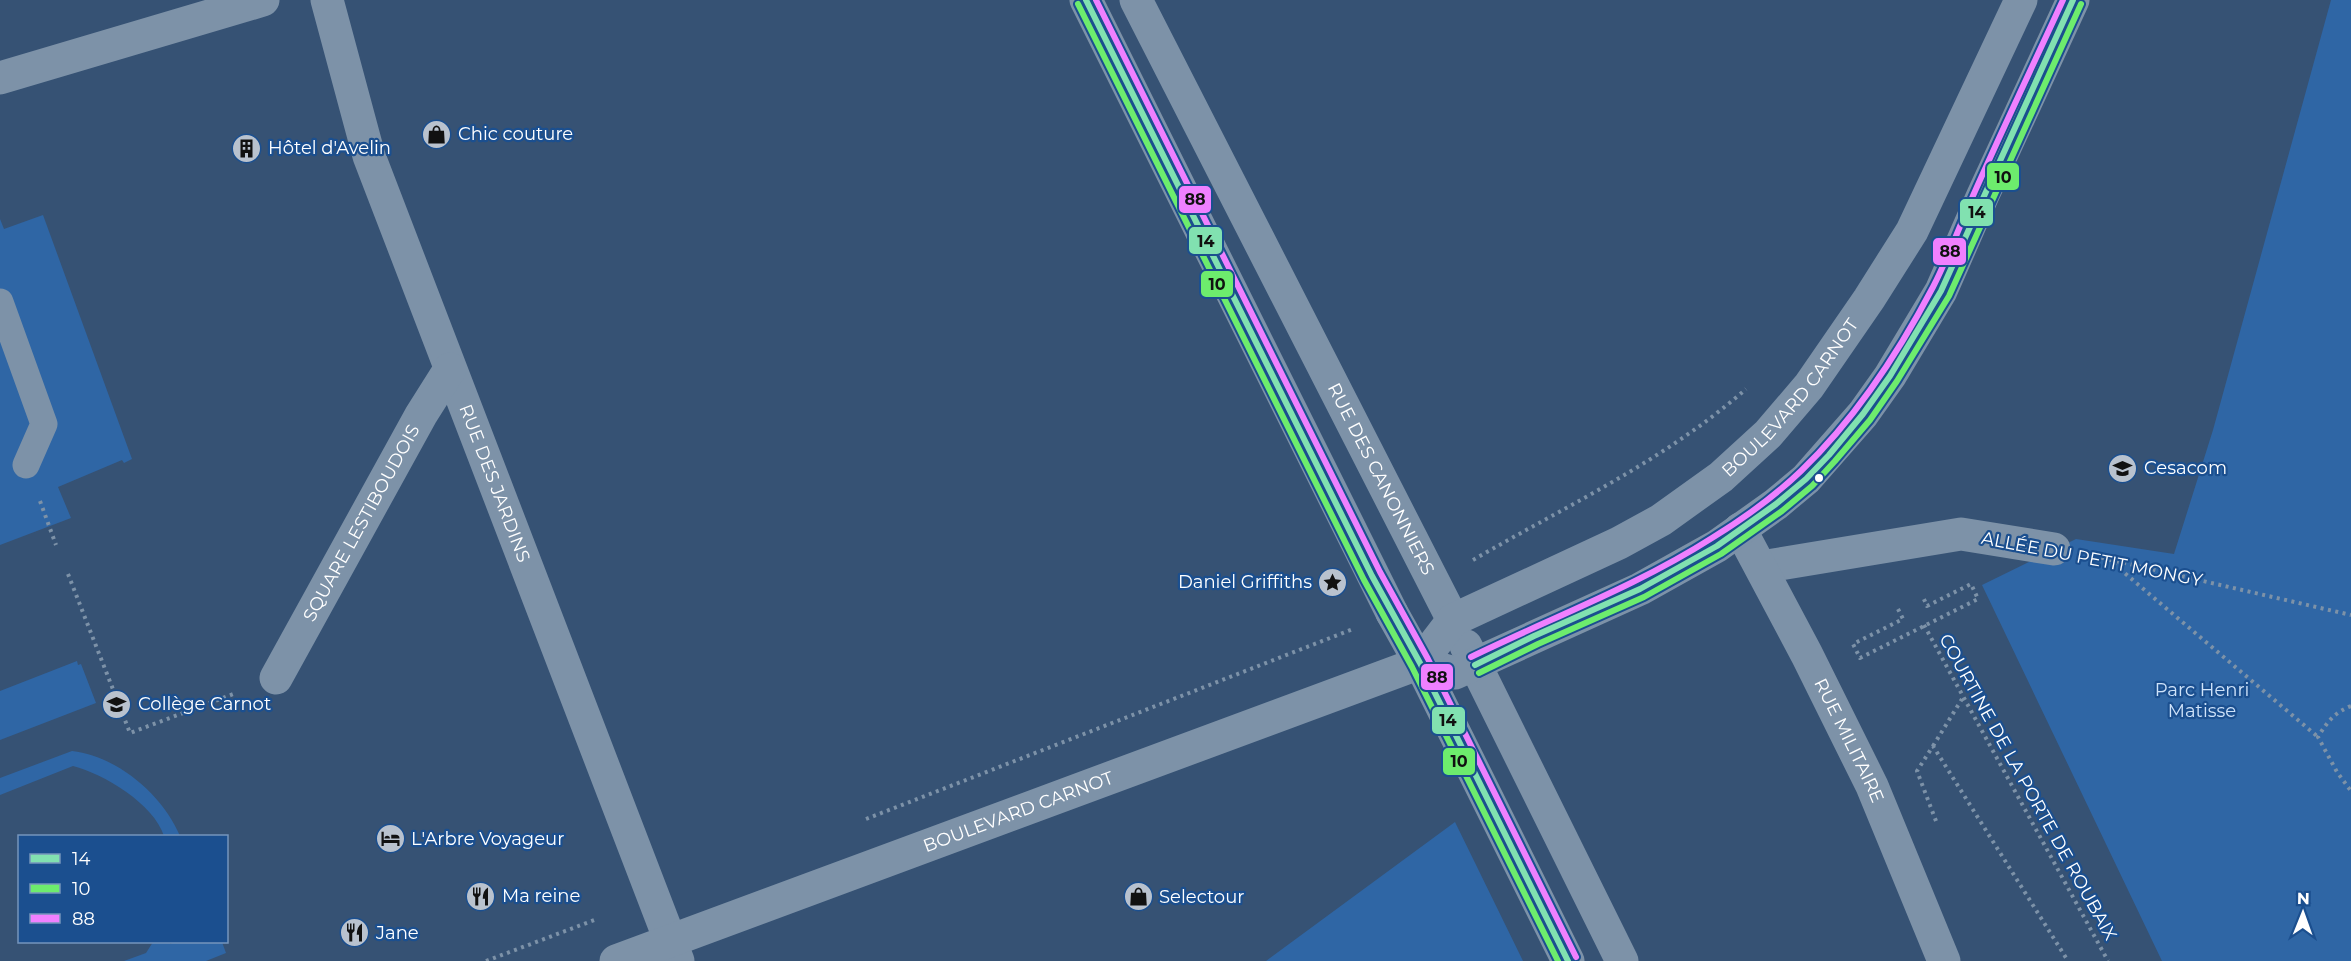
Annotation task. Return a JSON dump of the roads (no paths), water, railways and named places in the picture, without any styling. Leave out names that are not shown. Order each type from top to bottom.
[{"type":"street","points":[[0,78],[263,0]]},
{"type":"street","name":"RUE DES JARDINS","points":[[327,0],[369,156],[674,951]]},
{"type":"street","points":[[1086,0],[1568,961]]},
{"type":"street","name":"RUE DES CANONNIERS","points":[[1136,0],[1453,620],[1622,961]]},
{"type":"street","name":"BOULEVARD CARNOT","points":[[616,961],[674,951],[1420,663],[1453,620],[1619,543],[1661,520],[1720,477],[1768,434],[1809,386],[1869,299],[1912,231],[2021,0]]},
{"type":"street","points":[[1420,663],[1455,673],[1641,590],[1717,546],[1776,504],[1806,479],[1849,430],[1890,376],[1941,291],[2073,0]]},
{"type":"street","name":"SQUARE LESTIBOUDOIS","points":[[276,678],[421,416],[450,369]]},
{"type":"street","name":"RUE MILITAIRE","points":[[1740,529],[1872,786],[1944,961]]},
{"type":"street","name":"ALLÉE DU PETIT MONGY","points":[[1761,567],[1961,534],[2054,549]]},
{"type":"lane","points":[[0,302],[44,424],[26,465]]},
{"type":"place","name":"Chic couture","points":[[437,134]]},
{"type":"place","name":"Hôtel d'Avelin","points":[[247,148]]},
{"type":"place","name":"Cesacom","points":[[2123,468]]},
{"type":"place","name":"Daniel Griffiths","points":[[1333,582]]},
{"type":"place","name":"Collège Carnot","points":[[117,704]]},
{"type":"place","name":"L'Arbre Voyageur","points":[[390,839]]},
{"type":"place","name":"Ma reine","points":[[481,896]]},
{"type":"place","name":"Selectour","points":[[1138,897]]},
{"type":"place","name":"Jane","points":[[355,933]]},
{"type":"park label","name":"Parc Henri Matisse","points":[[2202,700]]}]
